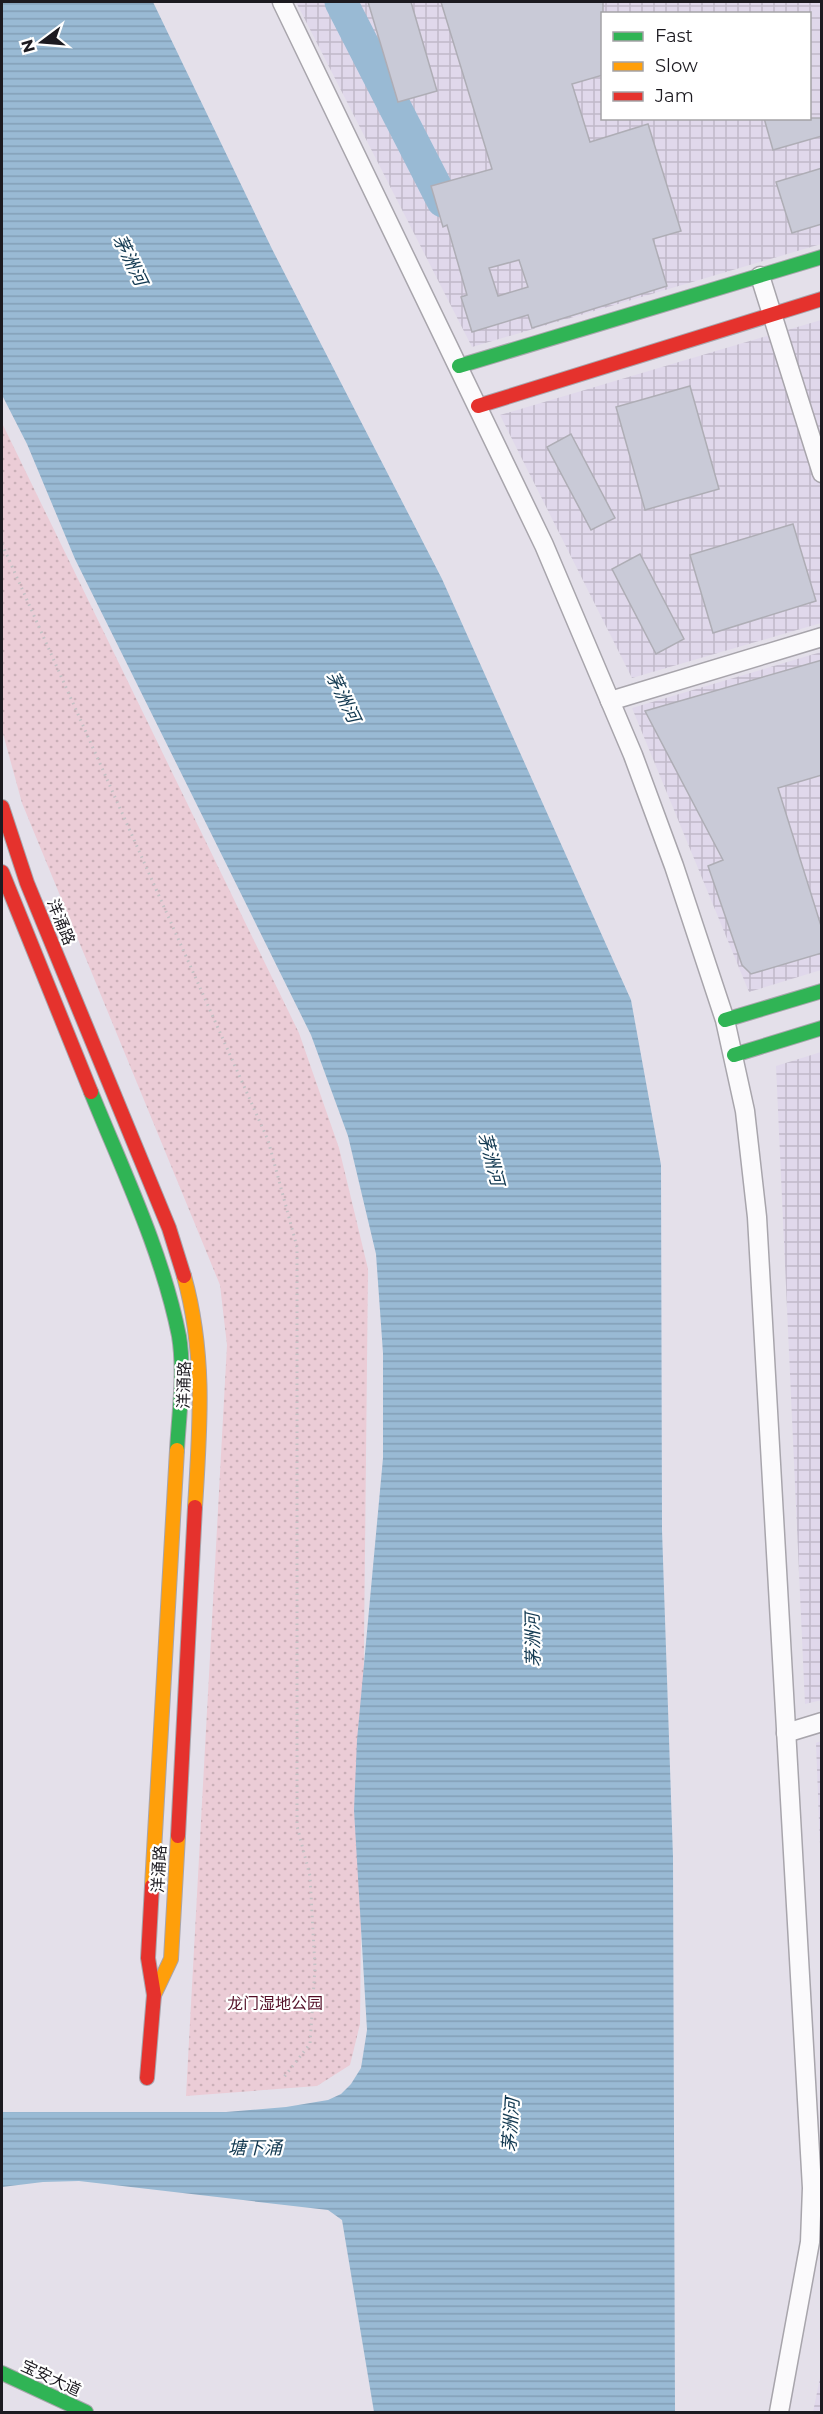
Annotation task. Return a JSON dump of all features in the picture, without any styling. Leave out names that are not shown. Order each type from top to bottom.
[{"type":"street","points":[[282,2],[549,555],[610,700],[671,856],[725,1020],[734,1055],[752,1161],[757,1217],[812,2188],[810,2242],[779,2412]]},
{"type":"street","points":[[459,366],[822,258]]},
{"type":"street","points":[[760,276],[822,473]]},
{"type":"street","points":[[478,406],[822,299]]},
{"type":"street","points":[[610,700],[822,637]]},
{"type":"street","name":"洋涌路","points":[[2,807],[27,883],[169,1228],[188,1286],[200,1337],[202,1380],[171,1959],[154,1995]]},
{"type":"street","name":"洋涌路","points":[[2,872],[156,1253],[179,1338],[180,1392],[148,1958],[154,1995],[147,2078]]},
{"type":"street","points":[[725,1020],[822,991]]},
{"type":"street","points":[[734,1055],[822,1028]]},
{"type":"street","points":[[786,1733],[822,1722]]},
{"type":"street","name":"宝安大道","points":[[2,2373],[86,2412]]},
{"type":"path","points":[[2,544],[268,1140],[297,1247],[297,1826],[310,1876],[315,1968],[310,2044],[284,2077]]},
{"type":"shaded area","points":[[296,2],[821,2],[821,244],[472,347]]},
{"type":"shaded area","points":[[821,320],[821,623],[632,678],[500,415]]},
{"type":"shaded area","points":[[821,652],[821,970],[749,992],[632,708]]},
{"type":"shaded area","points":[[821,1052],[822,1700],[805,1704],[776,1066]]},
{"type":"shaded area","points":[[822,1741],[821,1873],[816,1743]]},
{"type":"shaded area","points":[[821,2373],[821,2412],[813,2412]]},
{"type":"green space","name":"龙门湿地公园","points":[[2,423],[299,1033],[339,1148],[368,1269],[360,2024],[350,2065],[317,2086],[186,2096],[227,1345],[220,1285],[22,803],[2,730]]},
{"type":"water","points":[[2,2],[153,2],[272,249],[442,579],[631,1000],[661,1165],[662,1530],[673,1857],[675,2412],[374,2412],[342,2220],[328,2210],[79,2181],[2,2187],[2,2112],[226,2112],[286,2107],[328,2100],[341,2094],[351,2084],[361,2068],[367,2030],[354,1810],[357,1740],[383,1458],[383,1353],[376,1254],[348,1136],[311,1035],[75,559],[27,444],[2,395]]},
{"type":"building","points":[[368,2],[411,2],[437,91],[398,102]]},
{"type":"building","points":[[441,2],[603,2],[601,76],[572,84],[590,142],[648,124],[681,231],[653,239],[667,286],[532,328],[528,315],[472,332],[461,297],[467,295],[447,225],[443,227],[431,186],[492,169]],"holes":[[[519,260],[528,287],[498,296],[489,268]]]},
{"type":"building","points":[[822,118],[822,136],[773,150],[765,120]]},
{"type":"building","points":[[822,168],[822,224],[792,233],[776,182]]},
{"type":"building","points":[[690,386],[719,489],[645,510],[616,407]]},
{"type":"building","points":[[571,434],[615,518],[591,530],[547,447]]},
{"type":"building","points":[[793,524],[816,601],[713,633],[690,555]]},
{"type":"building","points":[[640,554],[684,639],[656,654],[612,569]]},
{"type":"building","points":[[822,660],[822,775],[778,788],[822,929],[822,953],[751,974],[742,965],[708,866],[723,860],[645,711]]},
{"type":"waterway","points":[[341,2],[443,201]]},
{"type":"traffic: fast","points":[[459,366],[822,257]]},
{"type":"traffic: fast","points":[[725,1020],[822,991]]},
{"type":"traffic: fast","points":[[734,1055],[822,1028]]},
{"type":"traffic: fast","points":[[91,1092],[141,1212],[172,1304],[182,1364],[177,1450]]},
{"type":"traffic: fast","points":[[2,2373],[86,2412]]},
{"type":"traffic: slow","points":[[184,1276],[196,1334],[200,1391],[195,1507]]},
{"type":"traffic: slow","points":[[152,1886],[177,1450]]},
{"type":"traffic: slow","points":[[154,1995],[171,1959],[178,1836]]},
{"type":"traffic: jam","points":[[478,406],[822,299]]},
{"type":"traffic: jam","points":[[2,807],[27,883],[169,1228],[184,1276]]},
{"type":"traffic: jam","points":[[2,872],[91,1092]]},
{"type":"traffic: jam","points":[[178,1836],[195,1507]]},
{"type":"traffic: jam","points":[[147,2078],[154,1995],[148,1958],[152,1886]]},
{"type":"water label","name":"茅洲河","points":[[130,260]]},
{"type":"water label","name":"茅洲河","points":[[343,697]]},
{"type":"water label","name":"茅洲河","points":[[491,1159]]},
{"type":"water label","name":"茅洲河","points":[[533,1640]]},
{"type":"water label","name":"茅洲河","points":[[511,2125]]},
{"type":"water label","name":"塘下涌","points":[[255,2148]]}]
